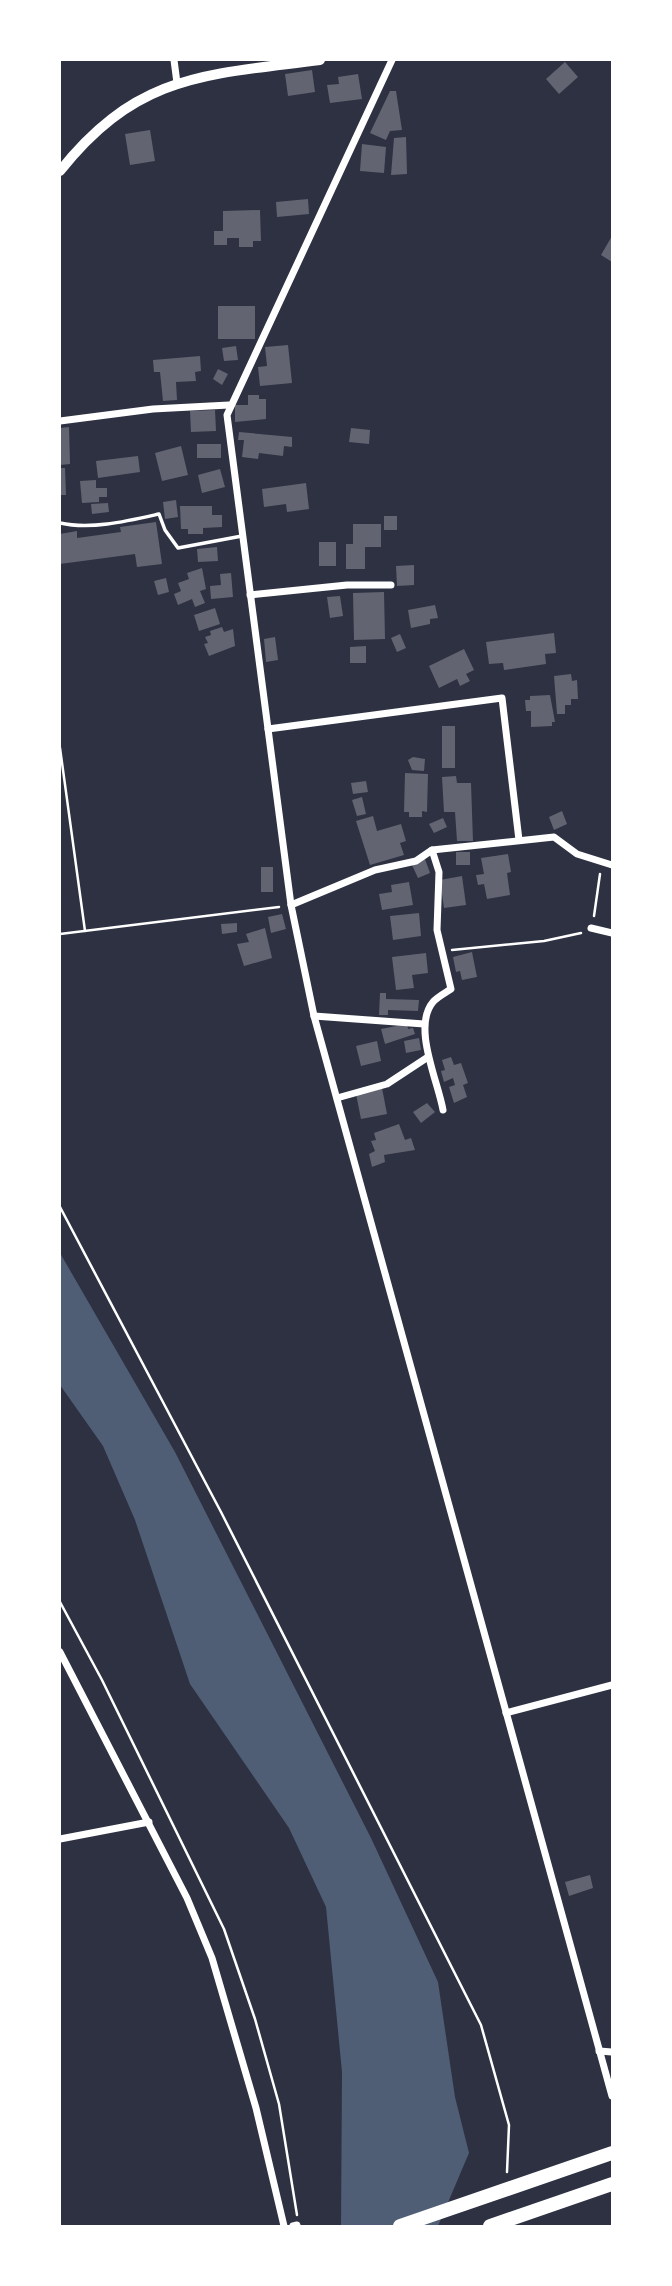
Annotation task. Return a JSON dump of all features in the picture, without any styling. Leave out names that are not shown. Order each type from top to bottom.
[{"type":"highway","points":[[400,2227],[612,2153]]},
{"type":"highway","points":[[490,2227],[612,2184]]},
{"type":"street","points":[[174,60],[177,83]]},
{"type":"street","points":[[60,171],[80,145],[108,120],[146,95],[177,83],[264,63],[320,60]]},
{"type":"street","points":[[392,60],[229,405],[227,415],[291,905],[314,1016],[612,2096]]},
{"type":"street","points":[[60,421],[229,405]]},
{"type":"street","points":[[250,594],[347,585],[391,584]]},
{"type":"street","points":[[268,729],[502,698],[519,840]]},
{"type":"street","points":[[291,905],[375,870],[416,861],[432,850],[554,837],[577,853],[612,865]]},
{"type":"street","points":[[432,850],[439,872],[436,918],[450,989],[433,1002],[424,1024],[428,1057],[438,1079],[443,1110]]},
{"type":"street","points":[[591,928],[612,933]]},
{"type":"street","points":[[314,1016],[424,1024]]},
{"type":"street","points":[[337,1098],[387,1084],[428,1057]]},
{"type":"street","points":[[60,1652],[187,1898],[212,1958],[257,2108],[284,2227]]},
{"type":"street","points":[[506,1713],[612,1685]]},
{"type":"street","points":[[60,1839],[149,1822]]},
{"type":"street","points":[[599,2051],[612,2052]]},
{"type":"lane","points":[[60,523],[71,526],[126,522],[159,514],[165,530],[178,548],[243,536]]},
{"type":"path","points":[[60,748],[85,931]]},
{"type":"path","points":[[442,951],[544,941],[578,934],[591,928],[601,862]]},
{"type":"path","points":[[60,934],[291,905]]},
{"type":"path","points":[[60,1207],[221,1513],[481,2025],[509,2125],[506,2176]]},
{"type":"water","points":[[60,1253],[175,1452],[371,1838],[438,1982],[455,2097],[469,2153],[438,2226],[341,2226],[342,2072],[326,1907],[289,1828],[190,1684],[135,1520],[103,1446],[60,1385]]},
{"type":"building","points":[[565,62],[578,77],[559,94],[546,79]]},
{"type":"building","points":[[312,70],[315,92],[288,96],[285,74]]},
{"type":"building","points":[[358,74],[362,99],[330,103],[327,85],[339,84],[338,77]]},
{"type":"building","points":[[390,91],[396,91],[402,130],[390,131],[386,140],[370,133]]},
{"type":"building","points":[[150,130],[155,161],[130,165],[125,134]]},
{"type":"building","points":[[406,137],[407,174],[391,175],[394,138]]},
{"type":"building","points":[[362,144],[386,147],[384,173],[360,171]]},
{"type":"building","points":[[308,199],[309,214],[277,217],[276,202]]},
{"type":"building","points":[[260,210],[261,241],[253,241],[253,247],[239,247],[239,238],[227,238],[227,245],[214,245],[214,231],[223,231],[223,211]]},
{"type":"building","points":[[612,236],[612,262],[601,255]]},
{"type":"building","points":[[218,306],[255,306],[255,339],[218,339]]},
{"type":"building","points":[[288,345],[292,383],[260,386],[258,367],[267,366],[265,347]]},
{"type":"building","points":[[236,346],[238,360],[224,361],[222,348]]},
{"type":"building","points":[[200,356],[201,371],[195,372],[196,381],[176,382],[177,400],[163,401],[160,372],[154,372],[153,360]]},
{"type":"building","points":[[218,369],[228,374],[222,385],[213,379]]},
{"type":"building","points":[[248,395],[259,395],[259,399],[266,399],[266,419],[235,422],[235,405],[248,405]]},
{"type":"building","points":[[215,410],[216,431],[191,432],[190,411]]},
{"type":"building","points":[[69,427],[70,464],[60,465],[60,428]]},
{"type":"building","points":[[351,428],[370,430],[369,444],[349,442]]},
{"type":"building","points":[[239,432],[292,437],[292,447],[284,446],[283,456],[259,453],[258,459],[242,457],[244,440],[238,440]]},
{"type":"building","points":[[197,444],[221,444],[221,458],[197,458]]},
{"type":"building","points":[[181,446],[188,475],[162,481],[155,453]]},
{"type":"building","points":[[138,456],[140,472],[98,478],[96,461]]},
{"type":"building","points":[[60,468],[65,468],[66,495],[60,495]]},
{"type":"building","points":[[220,469],[225,487],[202,493],[198,475]]},
{"type":"building","points":[[96,480],[96,488],[107,488],[107,497],[99,497],[99,502],[82,503],[80,481]]},
{"type":"building","points":[[306,483],[309,509],[287,512],[286,504],[264,507],[262,489]]},
{"type":"building","points":[[176,500],[178,517],[165,519],[163,502]]},
{"type":"building","points":[[108,503],[109,512],[92,514],[91,504]]},
{"type":"building","points":[[180,506],[212,506],[212,515],[222,515],[222,527],[203,528],[203,534],[188,534],[188,529],[181,529]]},
{"type":"building","points":[[384,516],[397,516],[397,530],[384,530]]},
{"type":"building","points":[[156,522],[162,564],[137,567],[135,554],[60,564],[60,534],[77,531],[77,538],[121,532],[120,527]]},
{"type":"building","points":[[353,524],[381,524],[381,547],[365,547],[365,569],[346,569],[346,544],[353,544]]},
{"type":"building","points":[[319,542],[336,542],[336,566],[319,566]]},
{"type":"building","points":[[217,547],[218,561],[198,562],[197,549]]},
{"type":"building","points":[[414,565],[414,585],[397,586],[396,566]]},
{"type":"building","points":[[202,568],[206,589],[200,591],[205,603],[195,607],[192,599],[178,605],[174,594],[181,591],[178,583],[189,579],[187,573]]},
{"type":"building","points":[[231,573],[233,597],[211,599],[210,586],[221,585],[220,574]]},
{"type":"building","points":[[166,578],[169,592],[158,595],[154,581]]},
{"type":"building","points":[[384,592],[385,639],[354,640],[353,593]]},
{"type":"building","points":[[340,596],[343,616],[330,618],[327,597]]},
{"type":"building","points":[[435,605],[438,618],[430,619],[430,624],[411,628],[408,610]]},
{"type":"building","points":[[215,608],[220,624],[199,631],[194,615]]},
{"type":"building","points":[[222,627],[224,632],[233,629],[235,646],[209,656],[204,644],[208,643],[205,637],[211,635],[210,631]]},
{"type":"building","points":[[554,633],[556,653],[545,654],[546,664],[504,670],[503,663],[489,664],[486,642]]},
{"type":"building","points":[[400,634],[406,648],[397,652],[391,638]]},
{"type":"building","points":[[275,637],[278,660],[266,662],[264,639]]},
{"type":"building","points":[[366,646],[366,663],[350,663],[350,647]]},
{"type":"building","points":[[464,649],[474,670],[466,674],[470,681],[460,686],[457,679],[439,688],[429,666]]},
{"type":"building","points":[[571,674],[572,681],[577,680],[578,699],[571,699],[571,705],[565,705],[565,714],[557,714],[554,676]]},
{"type":"building","points":[[550,695],[555,722],[552,722],[552,726],[531,727],[531,711],[526,711],[525,700],[530,700],[530,696]]},
{"type":"building","points":[[442,726],[455,726],[455,768],[442,768]]},
{"type":"building","points":[[413,757],[425,759],[424,771],[412,770],[408,760]]},
{"type":"building","points":[[405,773],[428,774],[427,812],[422,811],[422,817],[409,817],[409,812],[404,812]]},
{"type":"building","points":[[456,776],[457,783],[471,783],[473,841],[457,841],[455,812],[444,812],[442,777]]},
{"type":"building","points":[[366,781],[368,792],[353,794],[351,783]]},
{"type":"building","points":[[362,797],[366,814],[357,816],[352,800]]},
{"type":"building","points":[[562,811],[567,824],[554,830],[549,817]]},
{"type":"building","points":[[373,816],[377,831],[401,824],[406,841],[400,843],[404,855],[370,865],[356,821]]},
{"type":"building","points":[[443,818],[447,827],[434,833],[429,824]]},
{"type":"building","points":[[456,852],[470,852],[470,865],[456,865]]},
{"type":"building","points":[[508,854],[511,872],[507,873],[510,895],[487,899],[484,884],[478,885],[476,875],[484,874],[481,858]]},
{"type":"building","points":[[425,859],[430,873],[418,878],[412,865]]},
{"type":"building","points":[[261,867],[273,867],[273,892],[261,892]]},
{"type":"building","points":[[462,876],[466,905],[444,908],[440,880]]},
{"type":"building","points":[[409,882],[413,905],[382,910],[379,894],[392,892],[391,885]]},
{"type":"building","points":[[419,913],[421,936],[393,940],[390,916]]},
{"type":"building","points":[[282,914],[286,929],[271,933],[268,917]]},
{"type":"building","points":[[237,923],[237,932],[222,934],[221,924]]},
{"type":"building","points":[[265,928],[272,958],[244,966],[237,944],[249,942],[246,934]]},
{"type":"building","points":[[472,952],[477,977],[462,980],[460,971],[456,972],[453,957]]},
{"type":"building","points":[[426,953],[428,973],[412,975],[414,988],[396,990],[392,957]]},
{"type":"building","points":[[380,993],[386,993],[386,999],[419,1000],[418,1011],[388,1010],[388,1015],[379,1015]]},
{"type":"building","points":[[407,1024],[408,1029],[413,1028],[415,1034],[385,1044],[381,1029]]},
{"type":"building","points":[[419,1038],[421,1050],[406,1053],[404,1041]]},
{"type":"building","points":[[377,1041],[381,1061],[361,1066],[356,1046]]},
{"type":"building","points":[[451,1057],[454,1065],[461,1063],[468,1083],[463,1085],[467,1097],[454,1103],[449,1087],[455,1085],[453,1078],[444,1082],[441,1071],[445,1070],[442,1060]]},
{"type":"building","points":[[382,1088],[387,1114],[361,1119],[356,1094]]},
{"type":"building","points":[[427,1103],[435,1112],[421,1123],[413,1112]]},
{"type":"building","points":[[399,1124],[405,1140],[411,1138],[415,1150],[384,1155],[385,1162],[372,1167],[369,1154],[375,1151],[371,1141],[376,1140],[374,1133]]},
{"type":"building","points":[[590,1875],[593,1888],[569,1896],[565,1882]]}]
